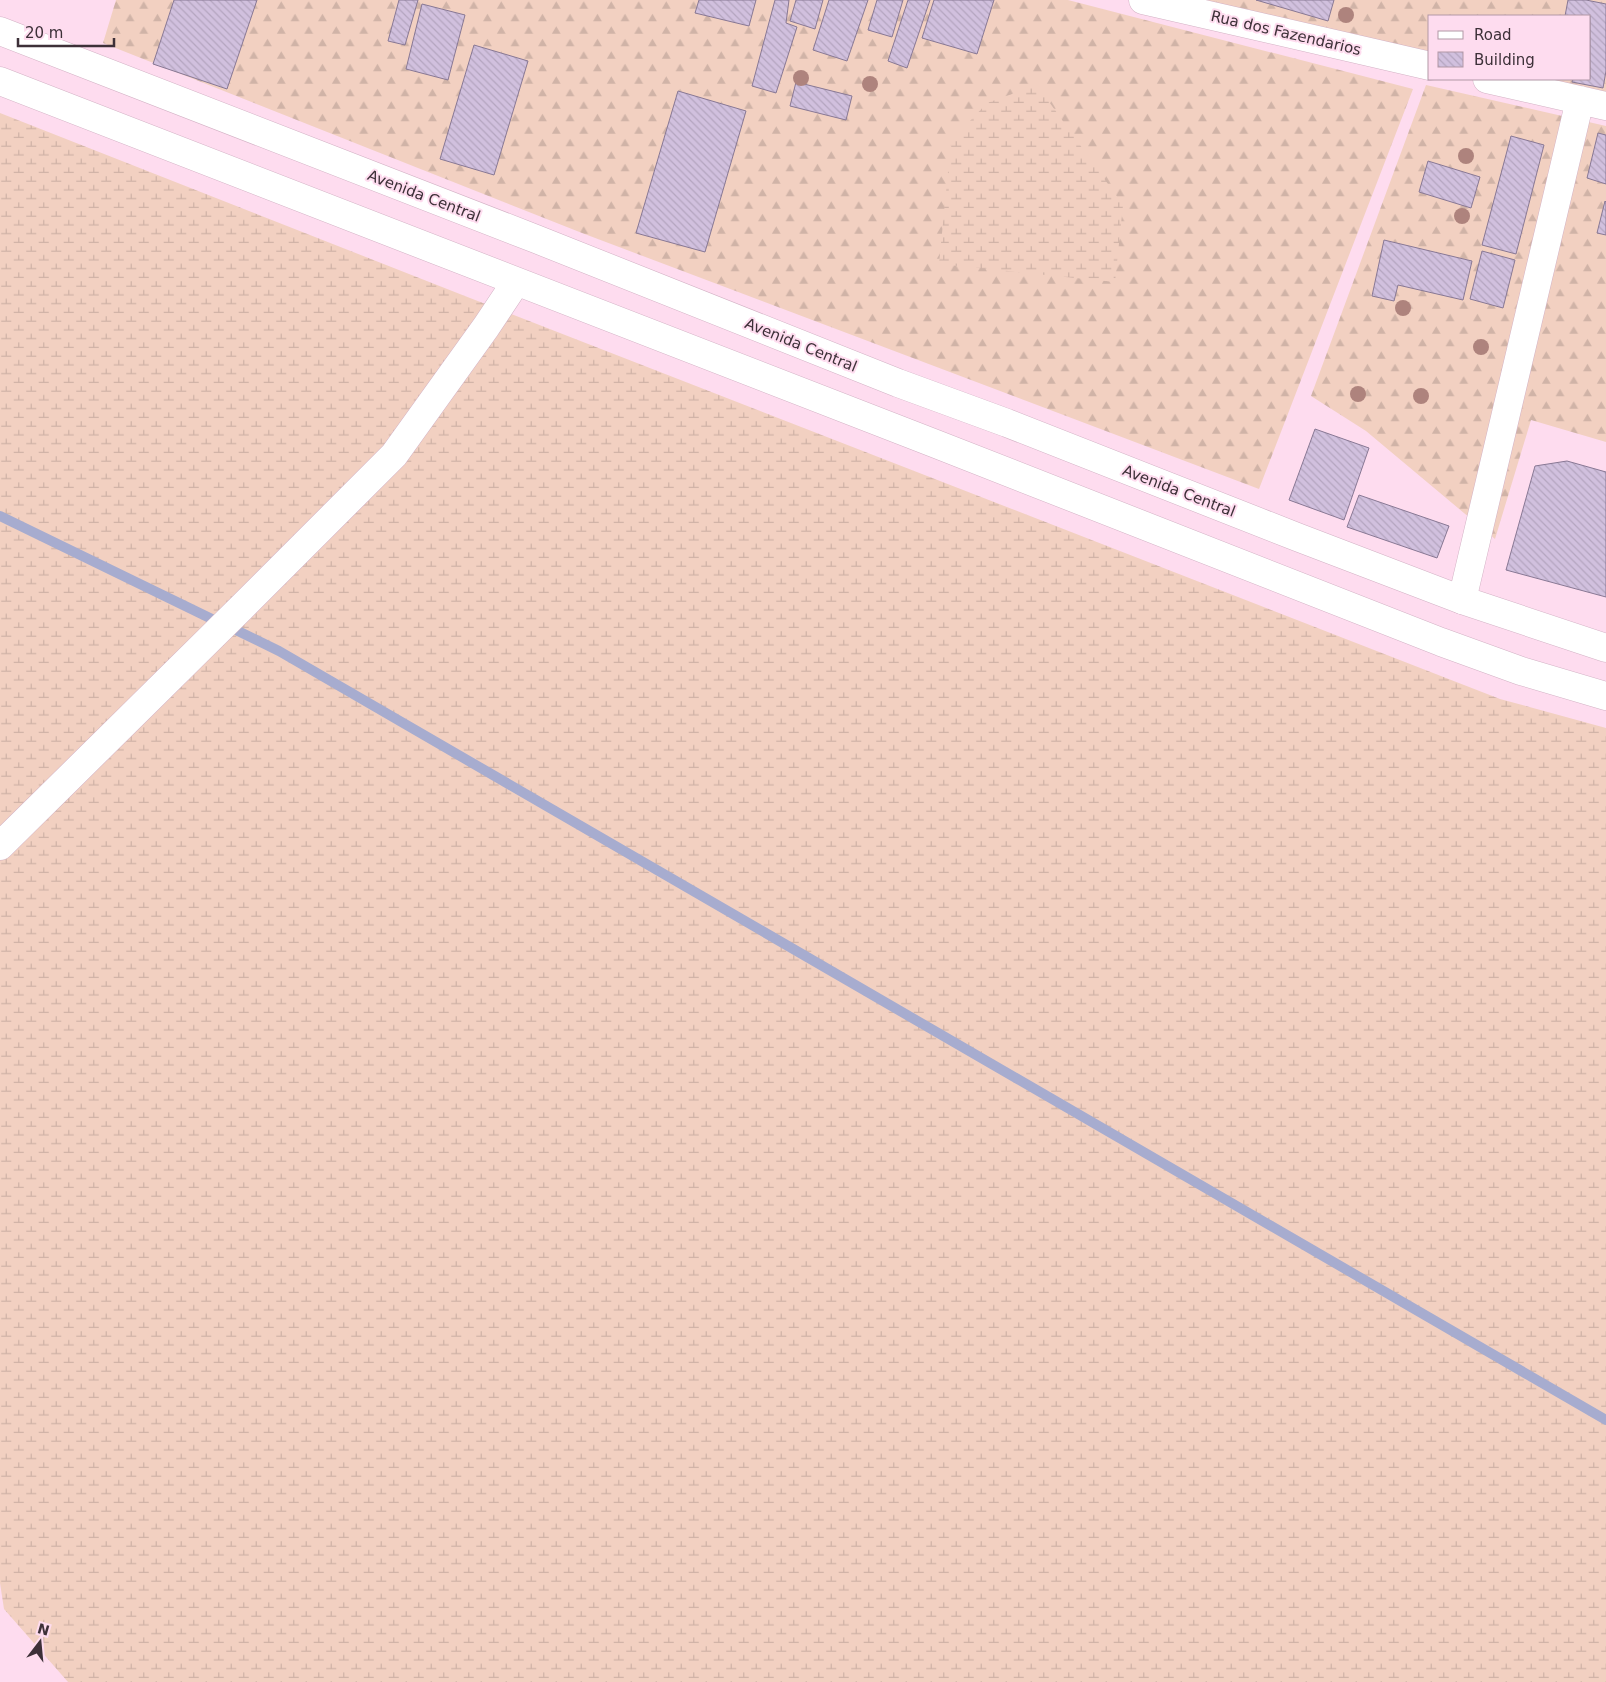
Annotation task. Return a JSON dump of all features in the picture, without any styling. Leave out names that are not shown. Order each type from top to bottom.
[{"type":"main road","name":"Rua dos Fazendarios","points":[[1143,0],[1428,66]]},
{"type":"main road","name":"Avenida Central","points":[[0,31],[536,239],[898,384],[1007,423],[1462,600],[1606,648]]},
{"type":"main road","points":[[1491,80],[1606,106]]},
{"type":"main road","points":[[0,81],[1441,642],[1522,671],[1606,696]]},
{"type":"main road","points":[[1462,600],[1580,100]]},
{"type":"main road","points":[[0,846],[394,455],[486,328],[516,282]]},
{"type":"green space","points":[[116,0],[1068,0],[1413,89],[1259,489],[582,233],[103,43]]},
{"type":"green space","points":[[1192,0],[1606,0],[1606,99],[1521,80],[1591,80],[1591,15],[1428,15],[1428,59]]},
{"type":"green space","points":[[1037,85],[1123,205],[1115,282],[939,264],[951,141],[987,103]]},
{"type":"green space","points":[[1426,85],[1606,126],[1606,442],[1531,420],[1495,539],[1366,431],[1311,396]]},
{"type":"green space","points":[[0,113],[1500,699],[1606,728],[1606,1682],[68,1682],[4,1609],[0,1583]]},
{"type":"building","points":[[174,0],[257,0],[227,89],[153,64]]},
{"type":"building","points":[[399,0],[418,0],[405,45],[388,41]]},
{"type":"building","points":[[699,0],[756,0],[749,26],[695,13]]},
{"type":"building","points":[[775,0],[789,0],[786,23],[797,27],[776,93],[752,86]]},
{"type":"building","points":[[796,0],[823,0],[815,29],[790,21]]},
{"type":"building","points":[[829,0],[868,0],[847,61],[813,50]]},
{"type":"building","points":[[877,0],[903,0],[892,37],[868,30]]},
{"type":"building","points":[[908,0],[930,0],[907,68],[888,61]]},
{"type":"building","points":[[934,0],[994,0],[977,54],[922,38]]},
{"type":"building","points":[[1256,0],[1334,0],[1328,21]]},
{"type":"building","points":[[1568,0],[1586,0],[1606,4],[1606,71],[1603,88],[1572,82],[1573,80],[1591,80],[1591,15],[1565,15]]},
{"type":"building","points":[[422,4],[465,15],[448,80],[406,69]]},
{"type":"building","points":[[474,45],[528,61],[494,175],[440,159]]},
{"type":"building","points":[[796,82],[852,96],[846,120],[790,106]]},
{"type":"building","points":[[678,91],[746,111],[705,252],[636,233]]},
{"type":"building","points":[[1598,133],[1606,135],[1606,184],[1587,178]]},
{"type":"building","points":[[1511,136],[1544,145],[1516,254],[1482,245]]},
{"type":"building","points":[[1428,161],[1480,177],[1471,208],[1419,192]]},
{"type":"building","points":[[1606,202],[1606,235],[1597,233]]},
{"type":"building","points":[[1384,240],[1472,261],[1463,300],[1398,285],[1394,301],[1372,296]]},
{"type":"building","points":[[1482,251],[1515,260],[1503,308],[1470,299]]},
{"type":"building","points":[[1315,429],[1369,448],[1344,520],[1289,500]]},
{"type":"building","points":[[1567,461],[1606,472],[1606,597],[1506,570],[1535,466]]},
{"type":"building","points":[[1359,495],[1449,526],[1437,558],[1347,527]]},
{"type":"waterway","points":[[0,516],[216,621]]},
{"type":"waterway","points":[[238,631],[279,651],[1606,1420]]}]
